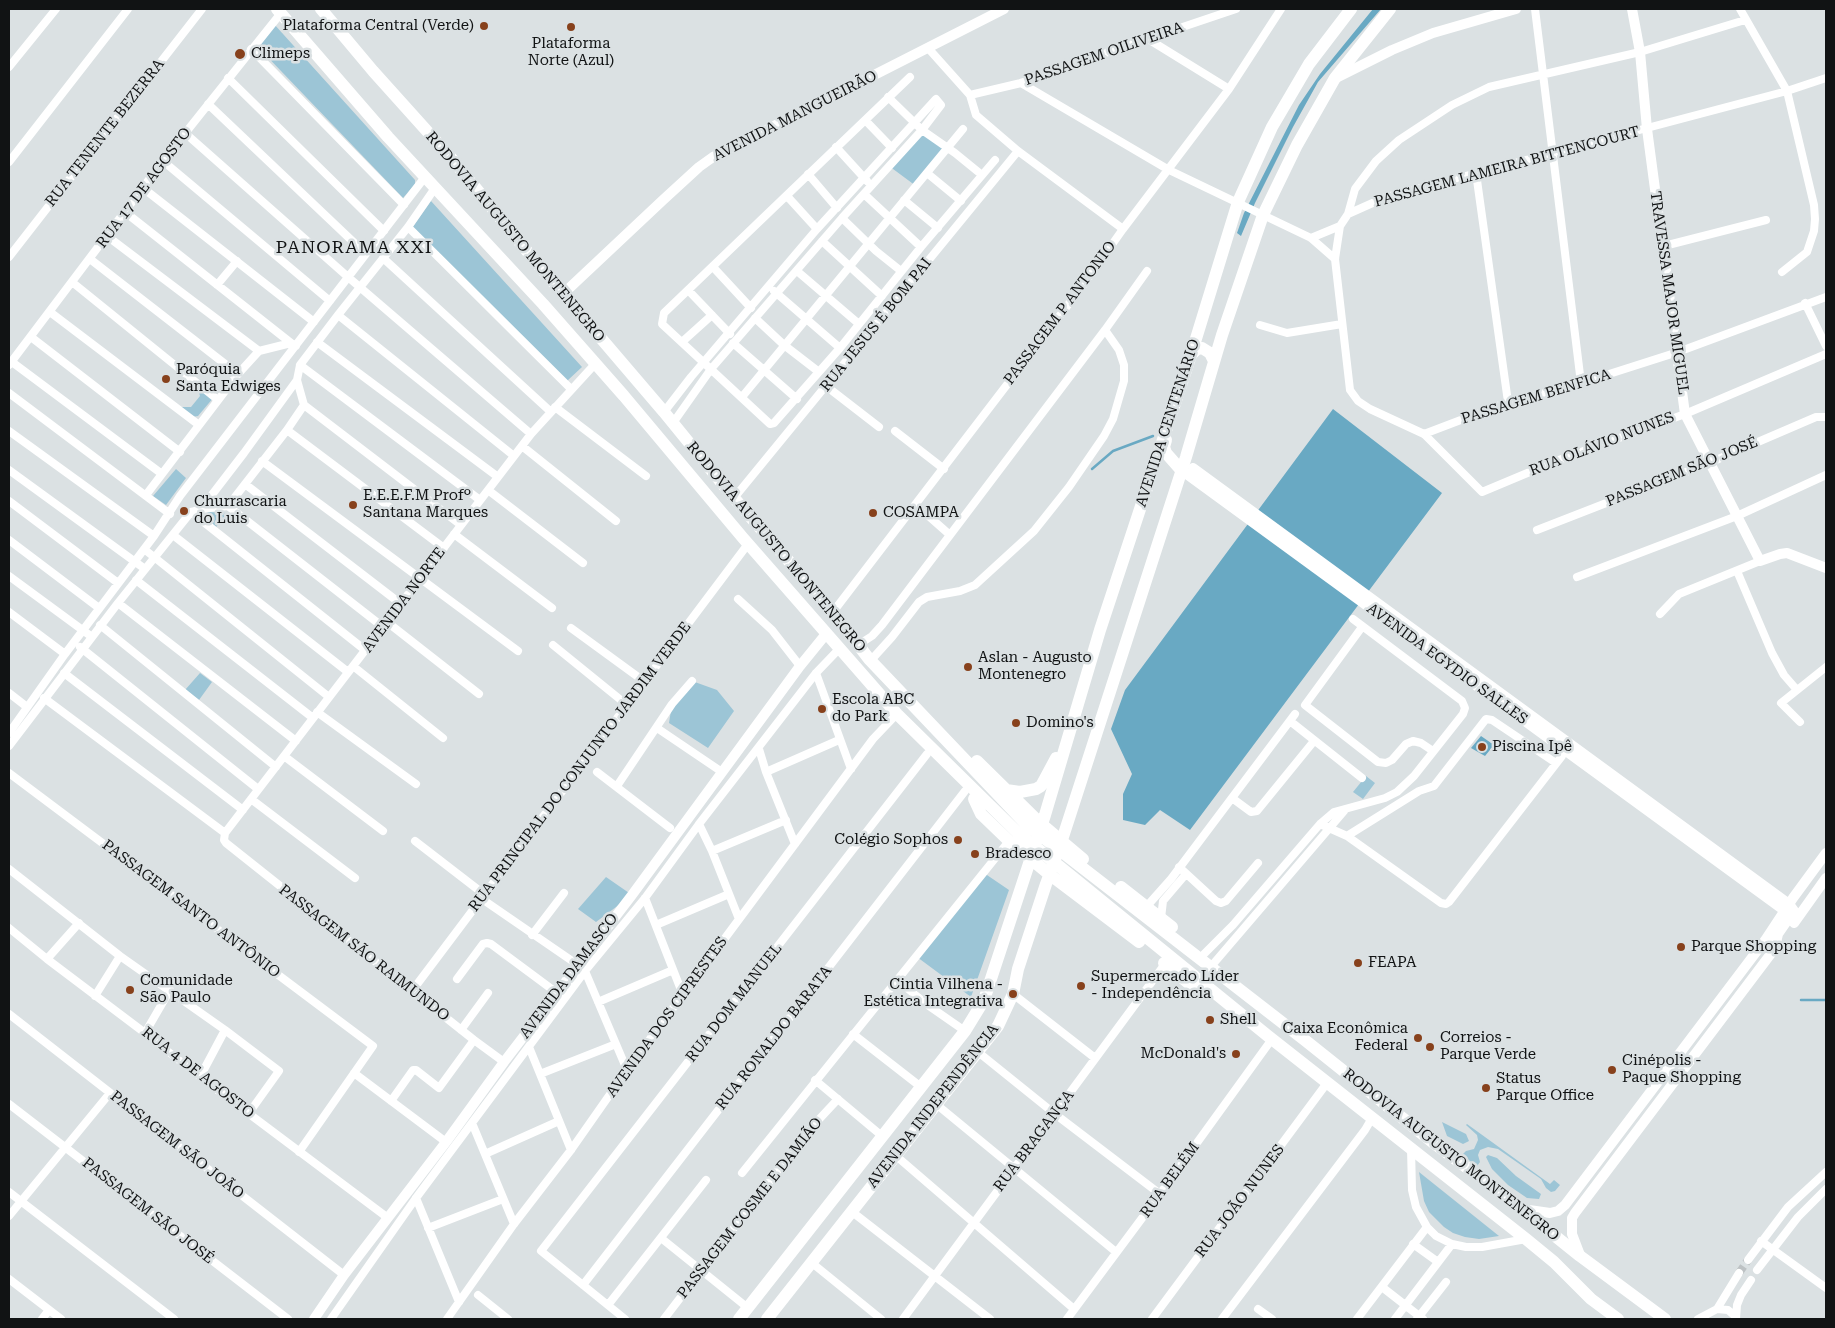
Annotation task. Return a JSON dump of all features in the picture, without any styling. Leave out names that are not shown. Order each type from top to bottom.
[{"type":"main road","name":"RODOVIA AUGUSTO MONTENEGRO","points":[[321,9],[373,71],[453,160],[734,498],[832,612],[858,646],[885,667],[1042,824],[1087,862],[1147,906],[1198,953],[1214,963],[1256,997],[1261,1007],[1580,1256],[1665,1319]]},
{"type":"main road","name":"AVENIDA CENTENÁRIO","points":[[1030,858],[1100,630],[1171,418],[1239,203],[1276,119],[1309,64],[1351,9]]},
{"type":"main road","name":"AVENIDA CENTENÁRIO","points":[[1062,840],[1187,465],[1214,361],[1261,214],[1335,78],[1390,9]]},
{"type":"main road","name":"RODOVIA AUGUSTO MONTENEGRO","points":[[279,11],[425,177],[543,304],[624,396],[748,544],[848,659],[853,674],[927,754],[969,795],[981,814],[1049,874],[1075,892],[1261,1039],[1270,1038],[1526,1239],[1554,1262],[1591,1299],[1618,1319]]},
{"type":"main road","points":[[1199,325],[1200,333],[1204,337],[1209,339],[1222,335]]},
{"type":"main road","points":[[1191,355],[1197,348],[1202,348],[1210,353],[1214,361]]},
{"type":"main road","points":[[1171,418],[1164,447],[1168,457],[1187,465]]},
{"type":"main road","points":[[871,658],[888,680],[1026,824],[1198,953],[1261,1007]]},
{"type":"main road","points":[[848,659],[897,714],[1018,832],[1270,1038]]},
{"type":"main road","points":[[1010,793],[1029,791],[1041,786],[1055,759],[1065,745]]},
{"type":"main road","points":[[969,795],[1011,837],[1021,840],[1025,839],[1032,830],[1030,819],[1010,793]]},
{"type":"main road","points":[[1069,818],[1076,852]]},
{"type":"main road","name":"AVENIDA INDEPENDÊNCIA","points":[[769,1319],[851,1211],[998,1026],[1013,994],[1018,969],[1062,840]]},
{"type":"main road","points":[[1075,892],[1064,878],[1063,867],[1070,859],[1075,857],[1087,862]]},
{"type":"main road","name":"AVENIDA INDEPENDÊNCIA","points":[[740,1319],[965,1031],[984,1000],[990,985],[1030,858]]},
{"type":"street","points":[[9,67],[56,9]]},
{"type":"street","points":[[9,162],[128,9]]},
{"type":"street","name":"RUA TENENTE BEZERRA","points":[[9,257],[202,9]]},
{"type":"street","name":"AVENIDA MANGUEIRÃO","points":[[563,294],[663,200],[712,157],[1004,9]]},
{"type":"street","name":"PASSAGEM OILIVEIRA","points":[[970,95],[1021,83],[1236,9]]},
{"type":"street","name":"PASSAGEM P ANTONIO","points":[[832,612],[944,469],[1169,170],[1229,89],[1281,9]]},
{"type":"street","points":[[1335,78],[1432,33],[1516,9]]},
{"type":"street","points":[[1535,9],[1581,383]]},
{"type":"street","name":"TRAVESSA MAJOR MIGUEL","points":[[1632,9],[1640,52],[1647,129],[1685,414],[1760,561]]},
{"type":"street","points":[[1740,9],[1787,91],[1810,187],[1815,219],[1811,242],[1807,252],[1782,272]]},
{"type":"street","name":"RUA 17 DE AGOSTO","points":[[10,364],[279,11]]},
{"type":"street","points":[[1424,434],[1370,409],[1358,401],[1350,390],[1335,248],[1340,226],[1348,214],[1354,189],[1366,173],[1399,140],[1414,129],[1452,105],[1489,87],[1640,52],[1745,20]]},
{"type":"street","points":[[1148,39],[1229,89]]},
{"type":"street","points":[[928,48],[970,95],[976,115],[1018,151],[1123,229]]},
{"type":"street","points":[[250,49],[404,205]]},
{"type":"street","points":[[910,77],[688,290],[664,314],[662,324],[770,424],[774,423],[840,348],[921,247],[995,160]]},
{"type":"street","points":[[228,78],[384,230]]},
{"type":"street","name":"PASSAGEM LAMEIRA BITTENCOURT","points":[[1348,214],[1386,197],[1647,129],[1787,91],[1826,78]]},
{"type":"street","points":[[1021,83],[1169,170],[1311,238],[1335,258]]},
{"type":"street","points":[[888,98],[922,130],[982,175]]},
{"type":"street","points":[[664,412],[817,229],[936,99],[941,104],[922,130],[733,343],[711,369],[673,423]]},
{"type":"street","points":[[208,104],[366,254]]},
{"type":"street","points":[[866,121],[892,148]]},
{"type":"street","points":[[742,397],[963,130]]},
{"type":"street","points":[[185,133],[348,278],[531,434]]},
{"type":"street","points":[[836,147],[871,187]]},
{"type":"street","name":"RUA JESUS É BOM PAI","points":[[734,498],[1018,151]]},
{"type":"street","points":[[163,161],[330,301]]},
{"type":"street","points":[[927,173],[961,201]]},
{"type":"street","points":[[1476,173],[1508,402]]},
{"type":"street","points":[[808,174],[837,208]]},
{"type":"street","points":[[9,733],[64,654],[170,514],[180,496],[293,345],[314,322],[425,177]]},
{"type":"street","points":[[143,188],[314,322]]},
{"type":"street","points":[[200,509],[297,380],[300,365],[408,227],[435,188]]},
{"type":"street","points":[[864,194],[921,247]]},
{"type":"street","points":[[787,196],[817,229]]},
{"type":"street","points":[[904,200],[938,228]]},
{"type":"street","points":[[125,212],[293,345]]},
{"type":"street","points":[[842,218],[868,244],[901,272]]},
{"type":"street","points":[[1664,246],[1766,220]]},
{"type":"street","points":[[1311,238],[1340,226]]},
{"type":"street","points":[[408,227],[571,389]]},
{"type":"street","points":[[107,236],[259,351]]},
{"type":"street","points":[[822,241],[882,296]]},
{"type":"street","points":[[383,258],[553,409],[646,476]]},
{"type":"street","points":[[90,259],[238,374]]},
{"type":"street","points":[[217,284],[237,261]]},
{"type":"street","points":[[713,266],[751,308]]},
{"type":"street","points":[[858,646],[872,636],[907,591],[1105,330],[1148,270]]},
{"type":"street","points":[[797,271],[859,324]]},
{"type":"street","points":[[72,282],[218,400]]},
{"type":"street","points":[[769,286],[805,320],[840,348]]},
{"type":"street","points":[[688,290],[730,334]]},
{"type":"street","name":"PASSAGEM BENFICA","points":[[1424,434],[1508,402],[1581,383],[1678,352],[1805,303],[1826,297]]},
{"type":"street","points":[[1805,303],[1826,346]]},
{"type":"street","points":[[50,312],[199,425]]},
{"type":"street","points":[[338,315],[514,456]]},
{"type":"street","points":[[682,342],[712,315]]},
{"type":"street","points":[[755,318],[784,345],[819,372]]},
{"type":"street","points":[[1260,325],[1287,333],[1342,324]]},
{"type":"street","points":[[871,658],[884,647],[919,602],[927,597],[960,591],[974,585],[1034,531],[1069,487],[1104,436],[1113,419],[1124,380],[1124,365],[1119,350],[1105,330]]},
{"type":"street","points":[[31,337],[180,452]]},
{"type":"street","points":[[317,342],[498,477]]},
{"type":"street","points":[[733,343],[796,399]]},
{"type":"street","points":[[146,495],[238,374],[259,351],[293,345]]},
{"type":"street","name":"RUA OLÁVIO NUNES","points":[[1424,434],[1482,492],[1556,461],[1685,414],[1826,355]]},
{"type":"street","points":[[10,364],[162,474]]},
{"type":"street","name":"AVENIDA NORTE","points":[[225,833],[531,434],[595,364]]},
{"type":"street","points":[[300,365],[480,500]]},
{"type":"street","points":[[297,380],[304,405],[461,525]]},
{"type":"street","points":[[826,386],[879,427]]},
{"type":"street","points":[[9,394],[170,514]]},
{"type":"street","points":[[228,506],[304,405]]},
{"type":"street","name":"PASSAGEM SÃO JOSÉ","points":[[1537,530],[1709,463],[1816,417],[1826,417]]},
{"type":"street","points":[[287,430],[444,548]]},
{"type":"street","points":[[9,431],[154,536]]},
{"type":"street","points":[[895,431],[944,469]]},
{"type":"street","points":[[522,446],[616,521]]},
{"type":"street","points":[[262,461],[518,651]]},
{"type":"street","name":"AVENIDA EGYDIO SALLES","points":[[1187,465],[1787,908]]},
{"type":"street","points":[[9,470],[145,569]]},
{"type":"street","points":[[1576,577],[1737,516],[1826,475]]},
{"type":"street","points":[[245,484],[401,604]]},
{"type":"street","points":[[488,490],[582,563]]},
{"type":"street","points":[[9,502],[118,583]]},
{"type":"street","points":[[9,746],[44,698],[172,534],[191,512],[200,509],[228,506],[479,694]]},
{"type":"street","points":[[191,512],[365,650]]},
{"type":"street","points":[[924,512],[950,534]]},
{"type":"street","points":[[172,534],[443,738]]},
{"type":"street","points":[[454,534],[552,608]]},
{"type":"street","points":[[9,540],[99,608]]},
{"type":"street","name":"RUA PRINCIPAL DO CONJUNTO JARDIM VERDE","points":[[412,990],[748,544]]},
{"type":"street","points":[[144,549],[329,697]]},
{"type":"street","points":[[1660,614],[1679,594],[1780,554],[1787,553],[1826,568]]},
{"type":"street","points":[[1737,571],[1772,653],[1784,675],[1797,690]]},
{"type":"street","points":[[9,576],[92,637]]},
{"type":"street","points":[[136,580],[315,715],[416,784]]},
{"type":"street","points":[[907,591],[919,602]]},
{"type":"street","points":[[738,599],[772,630],[800,666]]},
{"type":"street","points":[[118,603],[296,741]]},
{"type":"street","points":[[9,612],[64,654]]},
{"type":"street","points":[[1198,953],[1233,925],[1320,824],[1334,812],[1385,798],[1397,792],[1414,776],[1463,714],[1462,701],[1353,619]]},
{"type":"street","points":[[100,626],[276,767]]},
{"type":"street","points":[[1362,627],[1305,703],[1306,706],[1378,762],[1386,763],[1392,760],[1406,744],[1413,741],[1421,743],[1433,751]]},
{"type":"street","points":[[571,628],[645,682]]},
{"type":"street","name":"AVENIDA DAMASCO","points":[[331,1319],[416,1198],[529,1047],[582,968],[722,772],[800,666],[826,634]]},
{"type":"street","points":[[872,636],[884,647]]},
{"type":"street","points":[[74,642],[258,790]]},
{"type":"street","points":[[553,645],[627,705]]},
{"type":"street","name":"AVENIDA DAMASCO","points":[[314,1319],[344,1275],[557,993],[645,898],[698,824],[816,673],[839,649]]},
{"type":"street","points":[[1800,722],[1781,703],[1826,667]]},
{"type":"street","points":[[816,673],[851,769]]},
{"type":"street","points":[[64,674],[242,810]]},
{"type":"street","points":[[617,786],[672,704],[692,681]]},
{"type":"street","points":[[9,693],[27,707]]},
{"type":"street","points":[[44,698],[225,833]]},
{"type":"street","points":[[1161,918],[1159,898],[1179,867],[1295,714]]},
{"type":"street","name":"AVENIDA DOS CIPRESTES","points":[[447,1319],[514,1224],[571,1150],[627,1070],[739,919],[873,739],[893,718]]},
{"type":"street","points":[[1348,836],[1419,791],[1434,786],[1486,719],[1492,720],[1556,763]]},
{"type":"street","points":[[1290,721],[1362,778]]},
{"type":"street","points":[[657,728],[722,772]]},
{"type":"street","points":[[766,772],[839,740]]},
{"type":"street","points":[[1232,798],[1251,812],[1257,811],[1314,740]]},
{"type":"street","points":[[758,749],[795,844]]},
{"type":"street","name":"RUA DOM MANUEL","points":[[583,1285],[541,1251],[927,754]]},
{"type":"street","points":[[284,756],[383,831]]},
{"type":"street","points":[[1320,824],[1348,836],[1441,903],[1446,904],[1562,756]]},
{"type":"street","points":[[597,772],[670,828]]},
{"type":"street","name":"PASSAGEM SANTO ANTÔNIO","points":[[9,773],[372,1046],[354,1073]]},
{"type":"street","name":"RUA RONALDO BARATA","points":[[583,1285],[969,795]]},
{"type":"street","points":[[251,799],[355,878]]},
{"type":"street","points":[[1214,963],[1345,810]]},
{"type":"street","points":[[712,851],[786,820]]},
{"type":"street","points":[[698,824],[712,851],[739,919]]},
{"type":"street","name":"PASSAGEM SÃO RAIMUNDO","points":[[225,833],[224,840],[226,844],[504,1062]]},
{"type":"street","points":[[415,841],[532,935],[582,968],[627,1070]]},
{"type":"street","points":[[742,1173],[1010,841]]},
{"type":"street","points":[[1520,1209],[1544,1213],[1558,1211],[1574,1195],[1712,1012],[1826,854]]},
{"type":"street","points":[[1179,867],[1216,901],[1221,903],[1226,901],[1258,863]]},
{"type":"street","points":[[9,869],[120,956],[170,990],[279,1071],[249,1113]]},
{"type":"street","points":[[1147,906],[1186,874]]},
{"type":"street","points":[[1580,1256],[1572,1234],[1572,1220],[1575,1213],[1721,1018],[1774,951],[1826,878]]},
{"type":"street","points":[[532,935],[564,893]]},
{"type":"street","points":[[656,925],[729,894]]},
{"type":"street","points":[[645,898],[683,995]]},
{"type":"street","points":[[1774,951],[1778,934],[1794,910],[1787,908]]},
{"type":"street","points":[[47,959],[79,923]]},
{"type":"street","name":"RUA 4 DE AGOSTO","points":[[9,928],[200,1077],[388,1218]]},
{"type":"street","points":[[458,979],[483,944],[491,944],[557,993]]},
{"type":"street","points":[[95,996],[120,956]]},
{"type":"street","name":"RUA BRAGANÇA","points":[[902,1319],[1165,964]]},
{"type":"street","points":[[598,1002],[673,970]]},
{"type":"street","points":[[897,980],[965,1031]]},
{"type":"street","points":[[145,1033],[170,990]]},
{"type":"street","points":[[461,1030],[488,992]]},
{"type":"street","points":[[1013,994],[1095,1058]]},
{"type":"street","points":[[1712,1012],[1721,1018]]},
{"type":"street","name":"PASSAGEM SÃO JOÃO","points":[[9,1014],[344,1275]]},
{"type":"street","points":[[200,1077],[225,1030]]},
{"type":"street","points":[[853,1034],[922,1087]]},
{"type":"street","name":"RUA BELÉM","points":[[1067,1319],[1160,1194],[1270,1038]]},
{"type":"street","points":[[391,1101],[413,1070],[416,1070],[439,1088],[474,1040]]},
{"type":"street","points":[[540,1074],[616,1044]]},
{"type":"street","points":[[529,1047],[571,1150]]},
{"type":"street","points":[[978,1052],[1055,1114],[1160,1194]]},
{"type":"street","points":[[299,1152],[354,1073],[446,1142]]},
{"type":"street","points":[[816,1080],[882,1136]]},
{"type":"street","name":"RUA JOÃO NUNES","points":[[1152,1319],[1327,1082]]},
{"type":"street","points":[[9,1216],[110,1093]]},
{"type":"street","name":"PASSAGEM COSME E DAMIÃO","points":[[664,1319],[810,1129],[838,1099]]},
{"type":"street","name":"PASSAGEM SÃO JOSÉ","points":[[9,1104],[288,1319]]},
{"type":"street","points":[[936,1104],[1116,1252]]},
{"type":"street","points":[[1222,1319],[1365,1130],[1372,1118]]},
{"type":"street","points":[[485,1154],[559,1121]]},
{"type":"street","points":[[472,1123],[514,1224]]},
{"type":"street","points":[[1411,1148],[1412,1190],[1416,1207],[1427,1227],[1436,1236],[1452,1244],[1466,1247],[1482,1247],[1526,1239]]},
{"type":"street","points":[[895,1155],[1074,1309]]},
{"type":"street","points":[[1748,1260],[1788,1207],[1824,1176]]},
{"type":"street","points":[[608,1305],[706,1180]]},
{"type":"street","points":[[1757,1270],[1798,1217],[1826,1189]]},
{"type":"street","points":[[9,1192],[174,1319]]},
{"type":"street","points":[[416,1198],[459,1302]]},
{"type":"street","points":[[428,1228],[503,1199]]},
{"type":"street","points":[[851,1211],[990,1319]]},
{"type":"street","points":[[1558,1211],[1564,1218],[1572,1220]]},
{"type":"street","points":[[1357,1319],[1427,1227]]},
{"type":"street","points":[[661,1238],[748,1308]]},
{"type":"street","points":[[1761,1241],[1826,1288]]},
{"type":"street","points":[[1413,1244],[1438,1262]]},
{"type":"street","points":[[1395,1319],[1452,1244]]},
{"type":"street","points":[[812,1263],[881,1319]]},
{"type":"street","points":[[1698,1319],[1717,1309],[1739,1273]]},
{"type":"street","points":[[9,1279],[61,1319]]},
{"type":"street","points":[[1736,1318],[1737,1306],[1751,1280]]},
{"type":"street","points":[[1382,1287],[1420,1318],[1446,1282]]},
{"type":"street","points":[[1734,1282],[1744,1290]]},
{"type":"street","points":[[583,1285],[625,1319]]},
{"type":"street","points":[[478,1295],[508,1319]]},
{"type":"street","points":[[339,1308],[343,1319]]},
{"type":"street","points":[[1258,1309],[1272,1319]]},
{"type":"street","points":[[1717,1309],[1728,1310],[1736,1318]]},
{"type":"street","points":[[42,1319],[49,1310]]},
{"type":"shaded area","points":[[1373,9],[1381,9],[1318,82],[1255,203],[1241,236],[1237,233],[1244,213],[1299,105],[1320,74]]},
{"type":"shaded area","points":[[274,24],[415,180],[415,184],[403,198],[257,46]]},
{"type":"shaded area","points":[[922,130],[948,148],[916,186],[889,166]]},
{"type":"shaded area","points":[[431,201],[582,367],[567,381],[412,228]]},
{"type":"shaded area","points":[[195,380],[214,397],[198,416],[192,417],[179,407],[191,407],[200,396]]},
{"type":"shaded area","points":[[1333,409],[1442,493],[1190,830],[1160,810],[1145,825],[1123,820],[1123,794],[1132,774],[1111,729],[1125,690]]},
{"type":"shaded area","points":[[176,469],[186,478],[166,505],[153,496]]},
{"type":"shaded area","points":[[208,512],[228,513],[216,527],[205,517]]},
{"type":"shaded area","points":[[200,673],[212,682],[199,700],[185,690]]},
{"type":"shaded area","points":[[692,681],[717,690],[734,711],[708,748],[669,723],[672,704]]},
{"type":"shaded area","name":"Piscina Ipê","points":[[1481,736],[1494,745],[1485,756],[1471,748]]},
{"type":"shaded area","points":[[1366,776],[1375,783],[1363,799],[1353,792]]},
{"type":"shaded area","points":[[984,873],[1009,890],[971,997],[917,957]]},
{"type":"shaded area","points":[[606,877],[632,895],[596,922],[578,909]]},
{"type":"shaded area","points":[[1442,1122],[1466,1134],[1469,1141],[1463,1144],[1447,1136]]},
{"type":"shaded area","points":[[1467,1124],[1550,1184],[1554,1180],[1560,1185],[1555,1191],[1551,1192],[1546,1188],[1541,1179],[1498,1149],[1488,1147],[1480,1150],[1478,1155],[1480,1162],[1477,1166],[1462,1155],[1466,1151],[1474,1149],[1478,1140],[1477,1135]]},
{"type":"shaded area","points":[[1488,1155],[1497,1158],[1516,1176],[1541,1194],[1539,1199],[1527,1198],[1508,1185],[1492,1169],[1486,1157]]},
{"type":"shaded area","points":[[1419,1172],[1499,1236],[1479,1239],[1465,1237],[1453,1233],[1444,1227],[1429,1212],[1424,1201]]},
{"type":"waterway","points":[[1092,469],[1113,451],[1153,436]]},
{"type":"waterway","points":[[1801,1000],[1826,1000]]},
{"type":"tunnel","points":[[1739,1273],[1748,1260]]},
{"type":"place","name":"Plataforma Central (Verde)","points":[[484,26]]},
{"type":"place","name":"Plataforma Norte (Azul)","points":[[571,27]]},
{"type":"place","name":"Climeps","points":[[240,54]]},
{"type":"place","name":"Paróquia Santa Edwiges","points":[[166,379]]},
{"type":"place","name":"E.E.E.F.M Profº Santana Marques","points":[[353,505]]},
{"type":"place","name":"Churrascaria do Luis","points":[[184,511]]},
{"type":"place","name":"COSAMPA","points":[[873,513]]},
{"type":"place","name":"Aslan - Augusto Montenegro","points":[[968,667]]},
{"type":"place","name":"Escola ABC do Park","points":[[822,709]]},
{"type":"place","name":"Domino's","points":[[1016,723]]},
{"type":"place","name":"Piscina Ipê","points":[[1482,747]]},
{"type":"place","name":"Colégio Sophos","points":[[958,840]]},
{"type":"place","name":"Bradesco","points":[[975,854]]},
{"type":"place","name":"Parque Shopping","points":[[1681,947]]},
{"type":"place","name":"FEAPA","points":[[1358,963]]},
{"type":"place","name":"Supermercado Líder - Independência","points":[[1081,986]]},
{"type":"place","name":"Comunidade São Paulo","points":[[130,990]]},
{"type":"place","name":"Cintia Vilhena - Estética Integrativa","points":[[1013,994]]},
{"type":"place","name":"Shell","points":[[1210,1020]]},
{"type":"place","name":"Caixa Econômica Federal","points":[[1418,1038]]},
{"type":"place","name":"Correios - Parque Verde","points":[[1430,1047]]},
{"type":"place","name":"McDonald's","points":[[1236,1054]]},
{"type":"place","name":"Cinépolis - Paque Shopping","points":[[1612,1070]]},
{"type":"place","name":"Status Parque Office","points":[[1486,1088]]},
{"type":"district","name":"PANORAMA XXI","points":[[354,248]]}]
